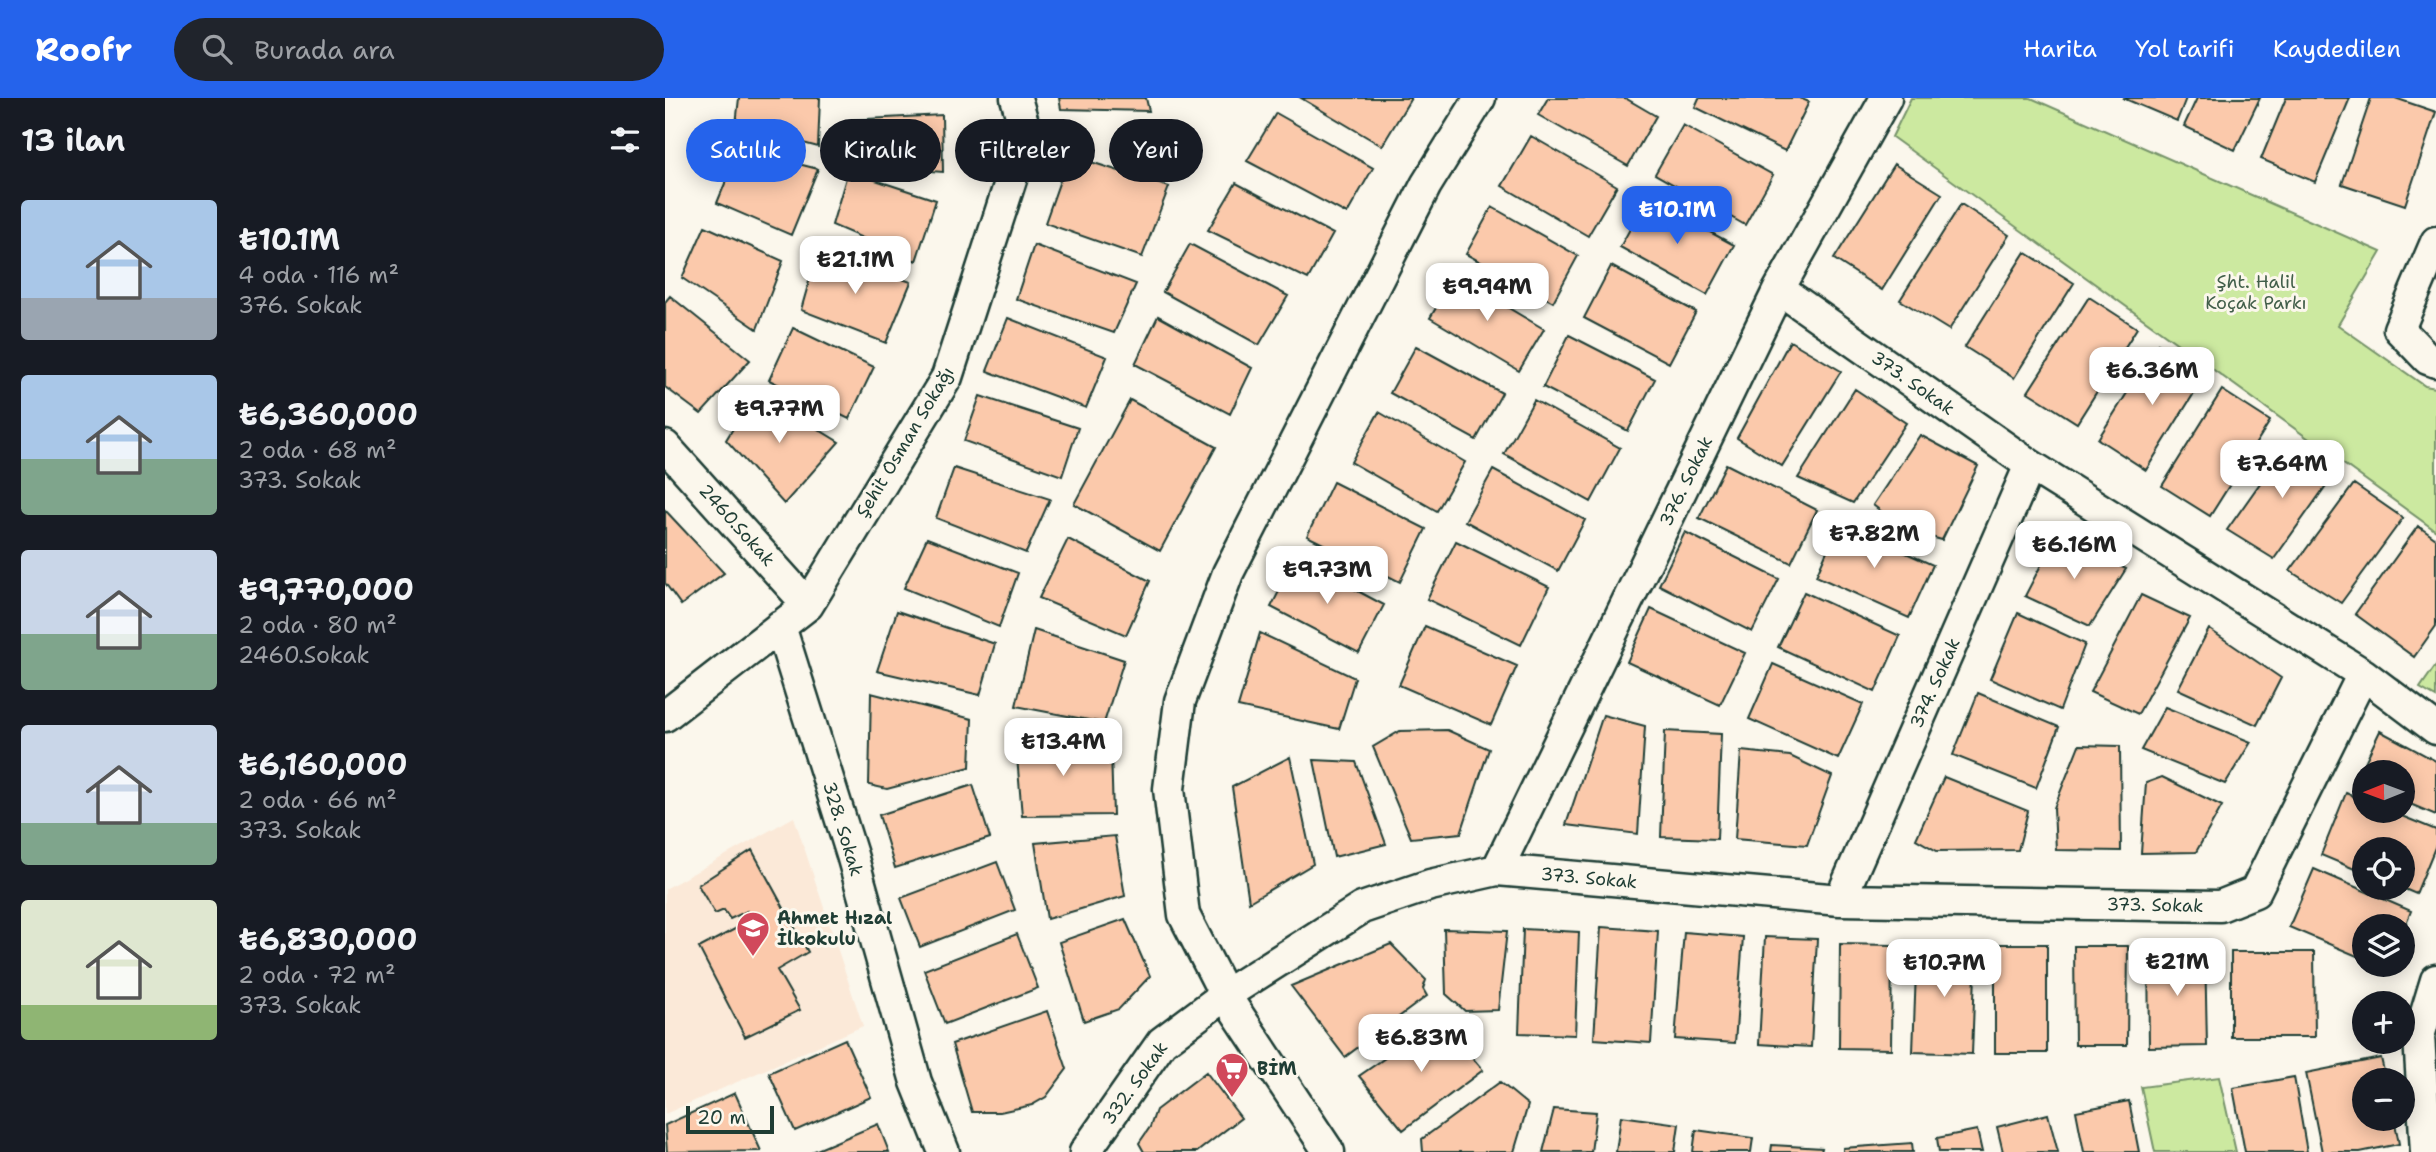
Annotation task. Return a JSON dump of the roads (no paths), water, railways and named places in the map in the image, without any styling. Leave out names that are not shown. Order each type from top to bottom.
[{"type":"street","name":"Şehit Osman Sokağı","points":[[665,716],[808,605],[947,377],[1025,133],[1016,98]]},
{"type":"street","points":[[1329,1152],[1225,995],[1184,915],[1169,789],[1180,701],[1228,573],[1426,185],[1480,98]]},
{"type":"street","name":"376. Sokak","points":[[1497,870],[1779,289],[1887,98]]},
{"type":"street","points":[[2436,242],[2399,329],[2428,359],[2436,362]]},
{"type":"street","name":"373. Sokak","points":[[1225,995],[1362,908],[1430,885],[1497,870],[1840,900],[2220,906],[2255,892],[2363,674],[2030,466],[1779,289]]},
{"type":"street","name":"2460.Sokak","points":[[665,446],[808,605]]},
{"type":"street","name":"374. Sokak","points":[[1840,900],[2030,466]]},
{"type":"street","name":"328. Sokak","points":[[780,626],[852,855],[916,1082],[944,1152]]},
{"type":"street","points":[[2363,674],[2436,729]]},
{"type":"street","points":[[2426,1152],[2419,1036],[2436,980]]},
{"type":"street","name":"332. Sokak","points":[[1085,1152],[1162,1042],[1225,995]]},
{"type":"place","name":"Ahmet Hızal İlkokulu","points":[[753,958]]},
{"type":"place","name":"BİM","points":[[1232,1099]]},
{"type":"park label","name":"Şht. Halil Koçak Parkı","points":[[2256,292]]}]
